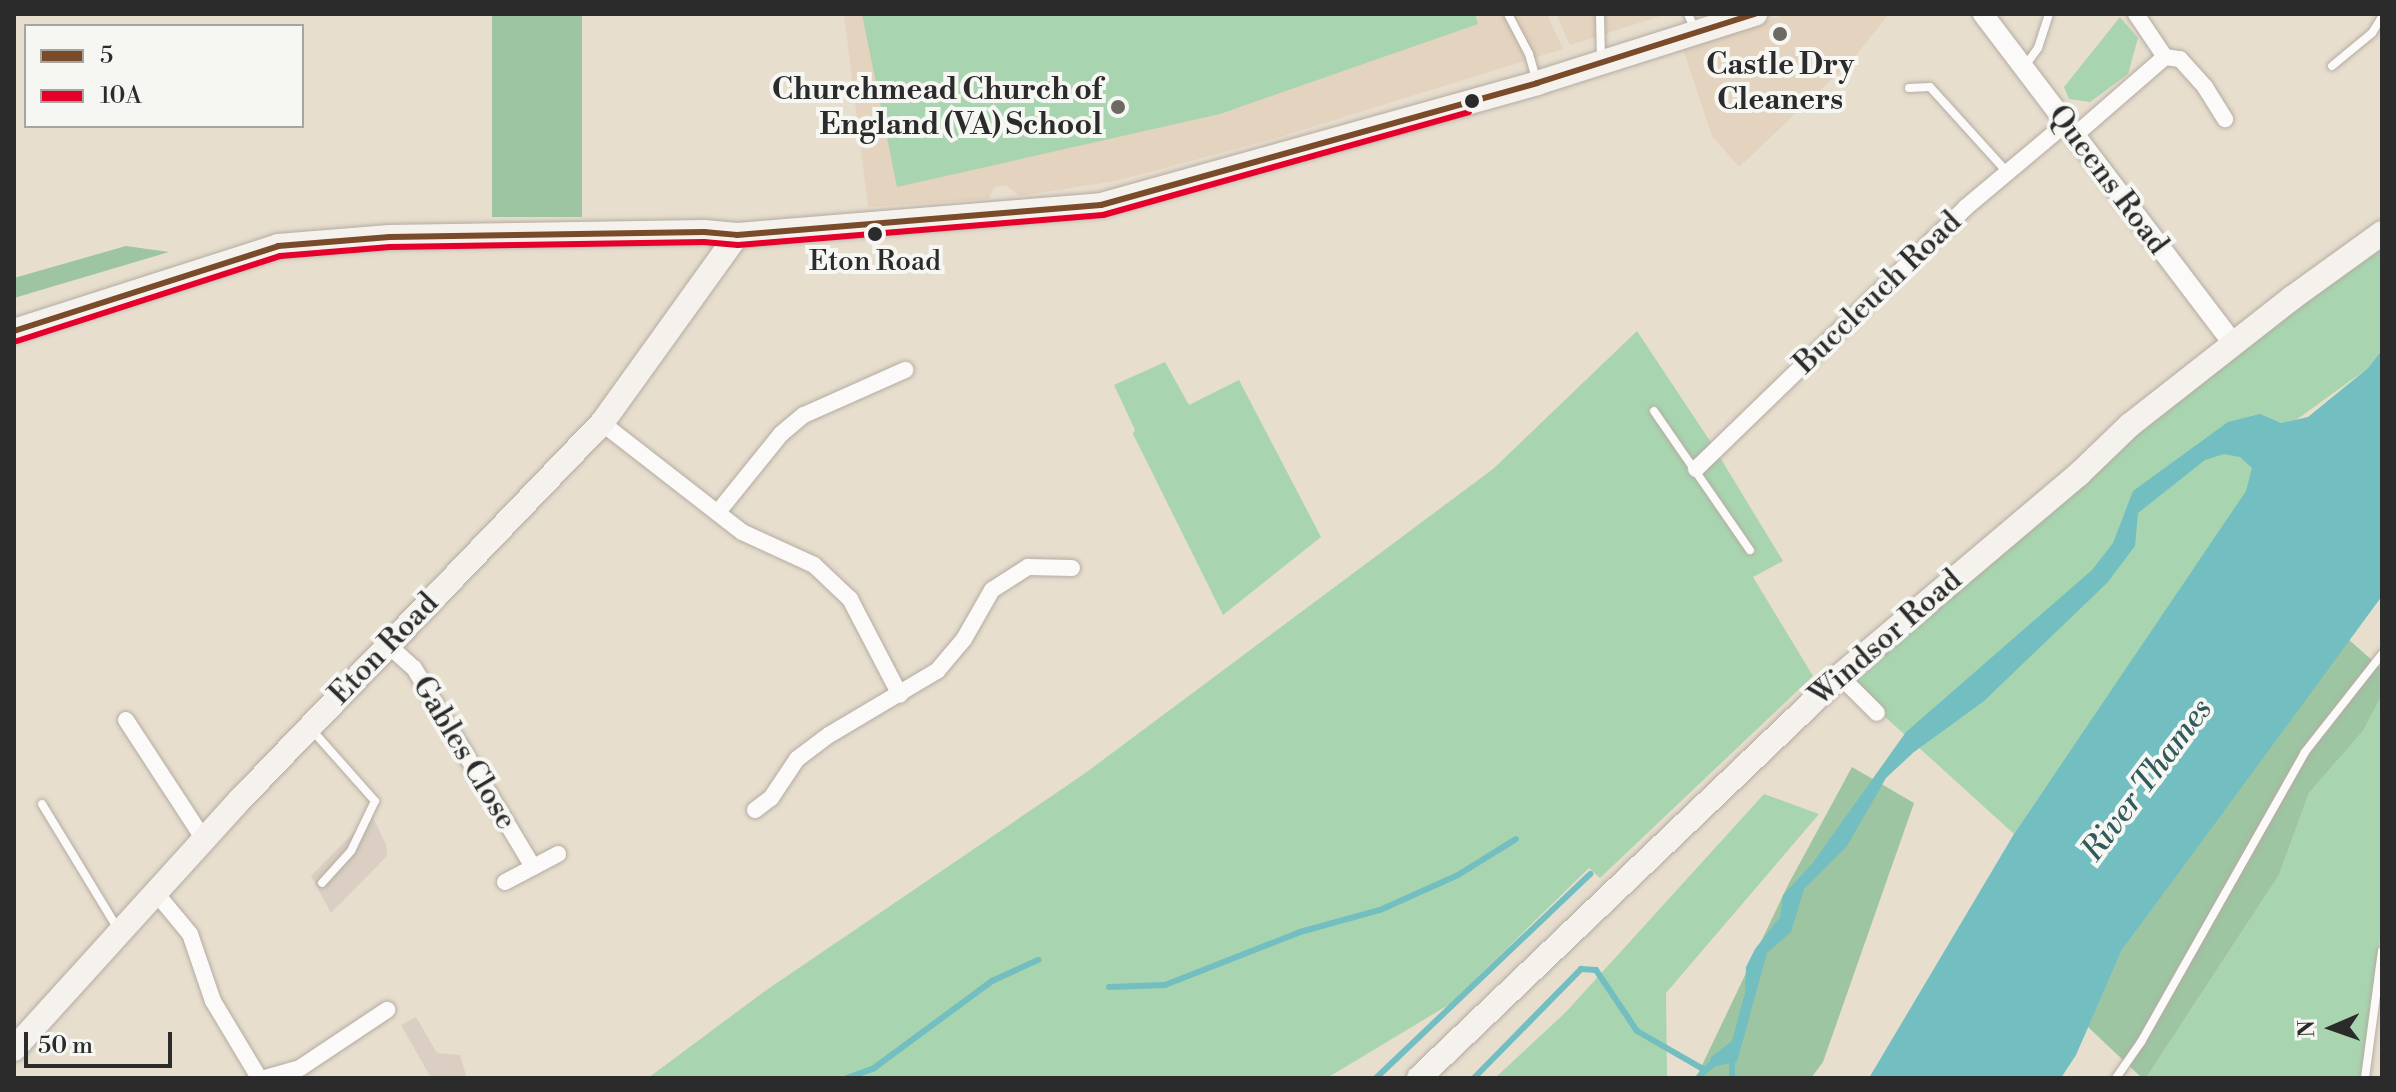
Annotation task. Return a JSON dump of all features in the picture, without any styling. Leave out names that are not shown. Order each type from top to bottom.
[{"type":"main road","points":[[14,331],[278,246],[390,237],[704,232],[737,235],[1101,205],[1537,83],[1692,24],[1755,14]]},
{"type":"main road","name":"Windsor Road","points":[[1419,1078],[1840,676],[2079,474],[2130,425],[2382,233]]},
{"type":"main road","name":"Eton Road","points":[[14,1049],[309,727],[602,423],[737,235]]},
{"type":"street","name":"Queens Road","points":[[1983,14],[2234,345]]},
{"type":"street","points":[[2136,14],[2165,57],[2180,59],[2205,87],[2225,119]]},
{"type":"street","name":"Buccleuch Road","points":[[1696,469],[1862,306],[2007,173],[2165,57]]},
{"type":"street","points":[[718,512],[781,434],[804,415],[905,370]]},
{"type":"street","points":[[602,423],[742,532],[814,565],[850,599],[900,695]]},
{"type":"street","points":[[755,810],[771,798],[797,759],[829,735],[937,671],[964,639],[992,590],[1028,567],[1072,568]]},
{"type":"street","name":"Gables Close","points":[[387,644],[414,668],[533,867]]},
{"type":"street","points":[[1840,676],[1877,713]]},
{"type":"street","points":[[126,720],[205,841]]},
{"type":"street","points":[[505,882],[558,854]]},
{"type":"street","points":[[156,893],[190,934],[213,1001],[262,1078],[300,1068],[387,1010]]},
{"type":"lane","points":[[1508,14],[1529,54],[1537,83]]},
{"type":"lane","points":[[1600,14],[1601,61]]},
{"type":"lane","points":[[2024,67],[2038,48],[2049,14]]},
{"type":"lane","points":[[2332,66],[2372,33],[2382,17]]},
{"type":"lane","points":[[1909,88],[1930,87],[2007,173]]},
{"type":"lane","points":[[1654,411],[1750,550]]},
{"type":"lane","points":[[2116,1078],[2305,752],[2382,654]]},
{"type":"lane","points":[[309,727],[375,801],[351,851],[322,883]]},
{"type":"lane","points":[[42,804],[120,933]]},
{"type":"lane","points":[[2365,1078],[2382,951]]},
{"type":"shaded area","name":"Churchmead Church of England (VA) School","points":[[844,14],[1544,14],[1548,16],[1563,49],[1273,139],[1116,181],[1019,196],[1006,185],[994,187],[989,199],[868,207]]},
{"type":"shaded area","points":[[1556,14],[1667,14],[1570,45]]},
{"type":"shaded area","points":[[1787,14],[1889,14],[1853,59],[1739,167],[1712,136],[1683,49]]},
{"type":"shaded area","points":[[380,799],[373,818],[386,844],[387,856],[331,913],[311,876],[358,828],[371,801]]},
{"type":"shaded area","points":[[416,1017],[437,1053],[460,1055],[467,1078],[431,1078],[401,1025]]},
{"type":"green space","points":[[492,14],[582,14],[582,217],[492,217]]},
{"type":"green space","name":"Churchmead Church of England (VA) School","points":[[862,14],[1475,14],[1478,24],[1220,114],[897,187]]},
{"type":"green space","points":[[2120,17],[2138,38],[2128,74],[2090,102],[2069,99],[2064,87]]},
{"type":"green space","points":[[2382,233],[2382,350],[2368,368],[2296,420],[2014,834],[1840,676]]},
{"type":"green space","points":[[126,246],[169,252],[14,298],[14,278]]},
{"type":"green space","points":[[1637,331],[1710,441],[1783,561],[1753,577],[1813,676],[1600,878],[1589,868],[1450,1004],[1327,1078],[648,1078],[765,991],[1084,774],[1493,469]]},
{"type":"green space","points":[[1165,362],[1189,405],[1239,380],[1321,537],[1223,615],[1133,434],[1135,430],[1114,385]]},
{"type":"green space","points":[[2348,639],[2382,669],[2382,695],[2363,731],[2309,793],[2279,875],[2146,1078],[2142,1078],[2088,1027],[2122,950]]},
{"type":"green space","points":[[2382,695],[2382,924],[2362,1078],[2146,1078],[2279,875],[2309,793],[2363,731]]},
{"type":"green space","points":[[1852,767],[1914,803],[1823,1062],[1811,1078],[1696,1078],[1788,885]]},
{"type":"green space","points":[[1764,794],[1819,814],[1666,993],[1667,1078],[1495,1078],[1566,1012]]},
{"type":"water","name":"River Thames","points":[[2382,350],[2382,596],[2122,950],[2076,1055],[2061,1078],[1869,1078],[2014,834],[2246,491],[2252,468],[2240,457],[2224,454],[2205,460],[2138,513],[2135,546],[2107,583],[1984,701],[1914,752],[1886,778],[1847,846],[1804,889],[1791,932],[1767,953],[1737,1062],[1716,1066],[1708,1072],[1711,1057],[1732,1041],[1745,993],[1746,967],[1755,949],[1780,917],[1783,895],[1812,864],[1906,732],[2092,570],[2113,543],[2133,491],[2228,422],[2260,414],[2281,423],[2308,417],[2368,368]]},
{"type":"waterway","points":[[1109,987],[1165,985],[1300,932],[1380,910],[1458,875],[1516,839]]},
{"type":"waterway","points":[[1376,1078],[1590,874]]},
{"type":"waterway","points":[[847,1078],[874,1068],[992,981],[1038,960]]},
{"type":"waterway","points":[[1474,1078],[1581,969],[1596,970],[1637,1031],[1703,1069]]},
{"type":"waterway","points":[[1732,1063],[1732,1078]]},
{"type":"waterway","points":[[1698,1078],[1710,1065]]},
{"type":"transit line","name":"5","points":[[14,331],[278,246],[390,237],[704,232],[737,235],[1101,205],[1537,83],[1755,14]]},
{"type":"transit line","name":"10A","points":[[17,341],[280,256],[390,247],[704,242],[738,245],[1103,215],[1469,112]]},
{"type":"place","name":"Castle Dry Cleaners","points":[[1780,34]]},
{"type":"place","name":"Churchmead Church of England (VA) School","points":[[1118,107]]},
{"type":"place","name":"Eton Road","points":[[875,234]]}]
